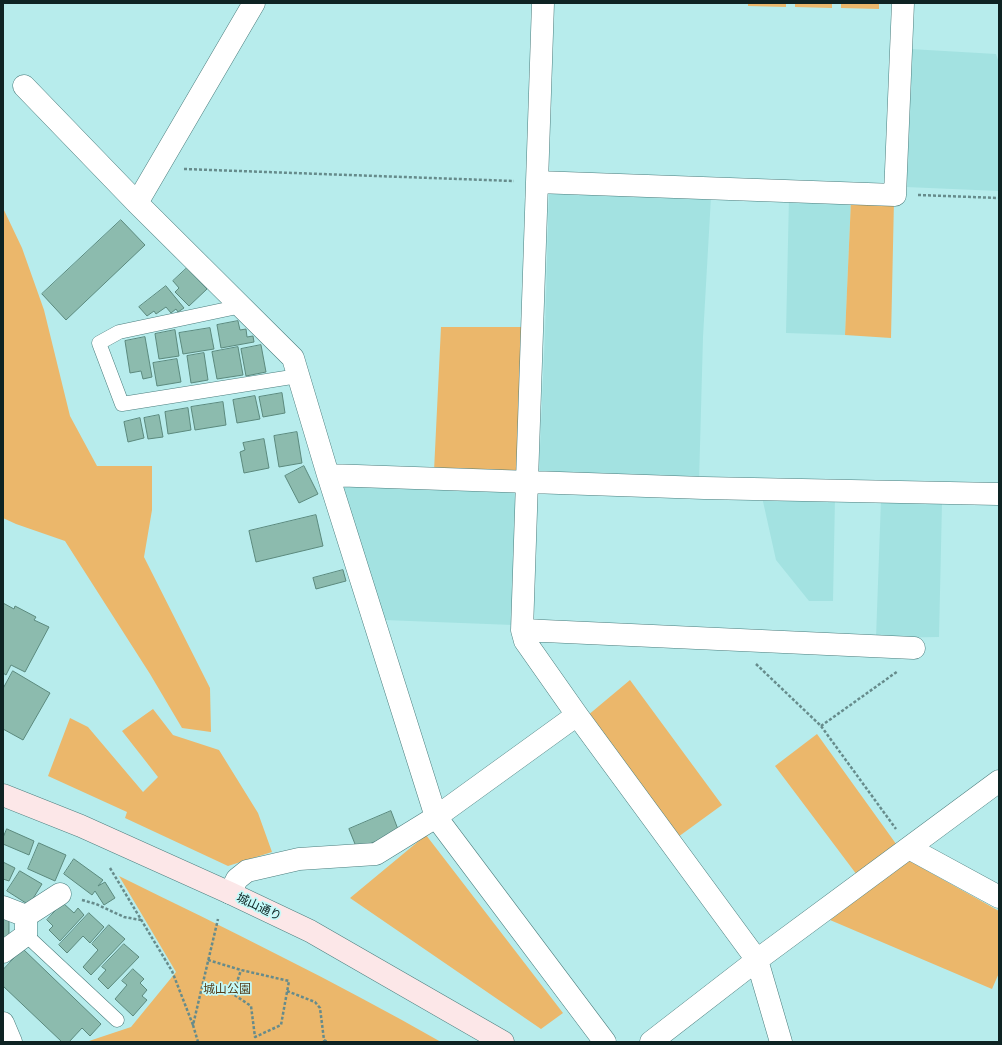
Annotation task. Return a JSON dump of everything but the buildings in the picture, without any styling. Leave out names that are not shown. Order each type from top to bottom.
[{"type":"street","points":[[137,203],[254,3]]},
{"type":"street","points":[[543,3],[522,630],[525,641],[577,715],[757,960],[781,1042]]},
{"type":"street","points":[[537,182],[896,195],[903,3]]},
{"type":"street","points":[[24,86],[137,203],[294,358],[328,475],[436,817],[605,1042]]},
{"type":"street","points":[[328,475],[704,488],[998,494]]},
{"type":"street","points":[[522,630],[914,648]]},
{"type":"street","points":[[230,893],[237,879],[247,871],[299,859],[376,854],[436,817],[577,715]]},
{"type":"street","points":[[651,1042],[757,960],[999,781]]},
{"type":"street","name":"城山通り","points":[[3,795],[81,826],[310,931],[502,1042]]},
{"type":"street","points":[[909,848],[999,897]]},
{"type":"street","points":[[3,952],[26,925],[60,894]]},
{"type":"street","points":[[3,907],[26,925]]},
{"type":"street","points":[[3,1024],[11,1042]]},
{"type":"lane","points":[[242,306],[118,332],[99,343],[122,404],[298,376]]},
{"type":"lane","points":[[26,925],[117,1020]]},
{"type":"path","points":[[158,168],[537,182]]},
{"type":"path","points":[[896,195],[999,198]]},
{"type":"path","points":[[731,640],[821,726],[909,848]]},
{"type":"path","points":[[821,726],[906,666],[914,648]]},
{"type":"path","points":[[110,868],[172,970],[198,1042]]},
{"type":"path","points":[[60,894],[96,904],[124,917],[141,920]]},
{"type":"path","points":[[193,1025],[218,920]]},
{"type":"path","points":[[208,960],[241,970],[289,981],[280,1026],[255,1037]]},
{"type":"path","points":[[233,994],[241,970]]},
{"type":"path","points":[[202,986],[233,994],[251,1006],[255,1037],[254,1042]]},
{"type":"path","points":[[287,991],[315,1002],[320,1008],[324,1040],[328,1042]]},
{"type":"shaded area","points":[[910,49],[996,54],[999,63],[999,191],[906,187]]},
{"type":"shaded area","points":[[549,190],[711,197],[703,337],[699,482],[544,475],[539,470]]},
{"type":"shaded area","points":[[789,196],[851,200],[845,335],[786,333]]},
{"type":"shaded area","points":[[342,483],[517,488],[513,625],[384,620]]},
{"type":"shaded area","points":[[762,497],[835,498],[833,601],[809,601],[776,560]]},
{"type":"shaded area","points":[[881,500],[942,503],[939,637],[876,638]]},
{"type":"green space","points":[[748,3],[786,3],[786,7],[748,6]]},
{"type":"green space","points":[[795,3],[832,3],[832,8],[795,7]]},
{"type":"green space","points":[[841,3],[879,3],[879,9],[841,8]]},
{"type":"green space","points":[[851,200],[894,200],[891,338],[845,335]]},
{"type":"green space","points":[[3,208],[22,248],[44,310],[70,416],[97,466],[152,466],[152,510],[144,557],[210,688],[211,732],[182,728],[150,674],[65,541],[3,518]]},
{"type":"green space","points":[[441,327],[524,327],[519,476],[434,471]]},
{"type":"green space","points":[[630,680],[722,805],[678,837],[587,716]]},
{"type":"green space","points":[[153,709],[173,735],[219,750],[258,813],[272,852],[228,866],[125,818],[127,812],[48,776],[70,718],[88,727],[143,792],[158,777],[122,731]]},
{"type":"green space","points":[[817,734],[899,848],[857,875],[775,766]]},
{"type":"green space","points":[[426,835],[563,1013],[541,1029],[350,898]]},
{"type":"green space","points":[[908,860],[999,911],[999,973],[992,989],[830,920]]},
{"type":"green space","name":"城山公園","points":[[119,876],[321,977],[441,1042],[86,1042],[131,1027],[176,972]]}]
